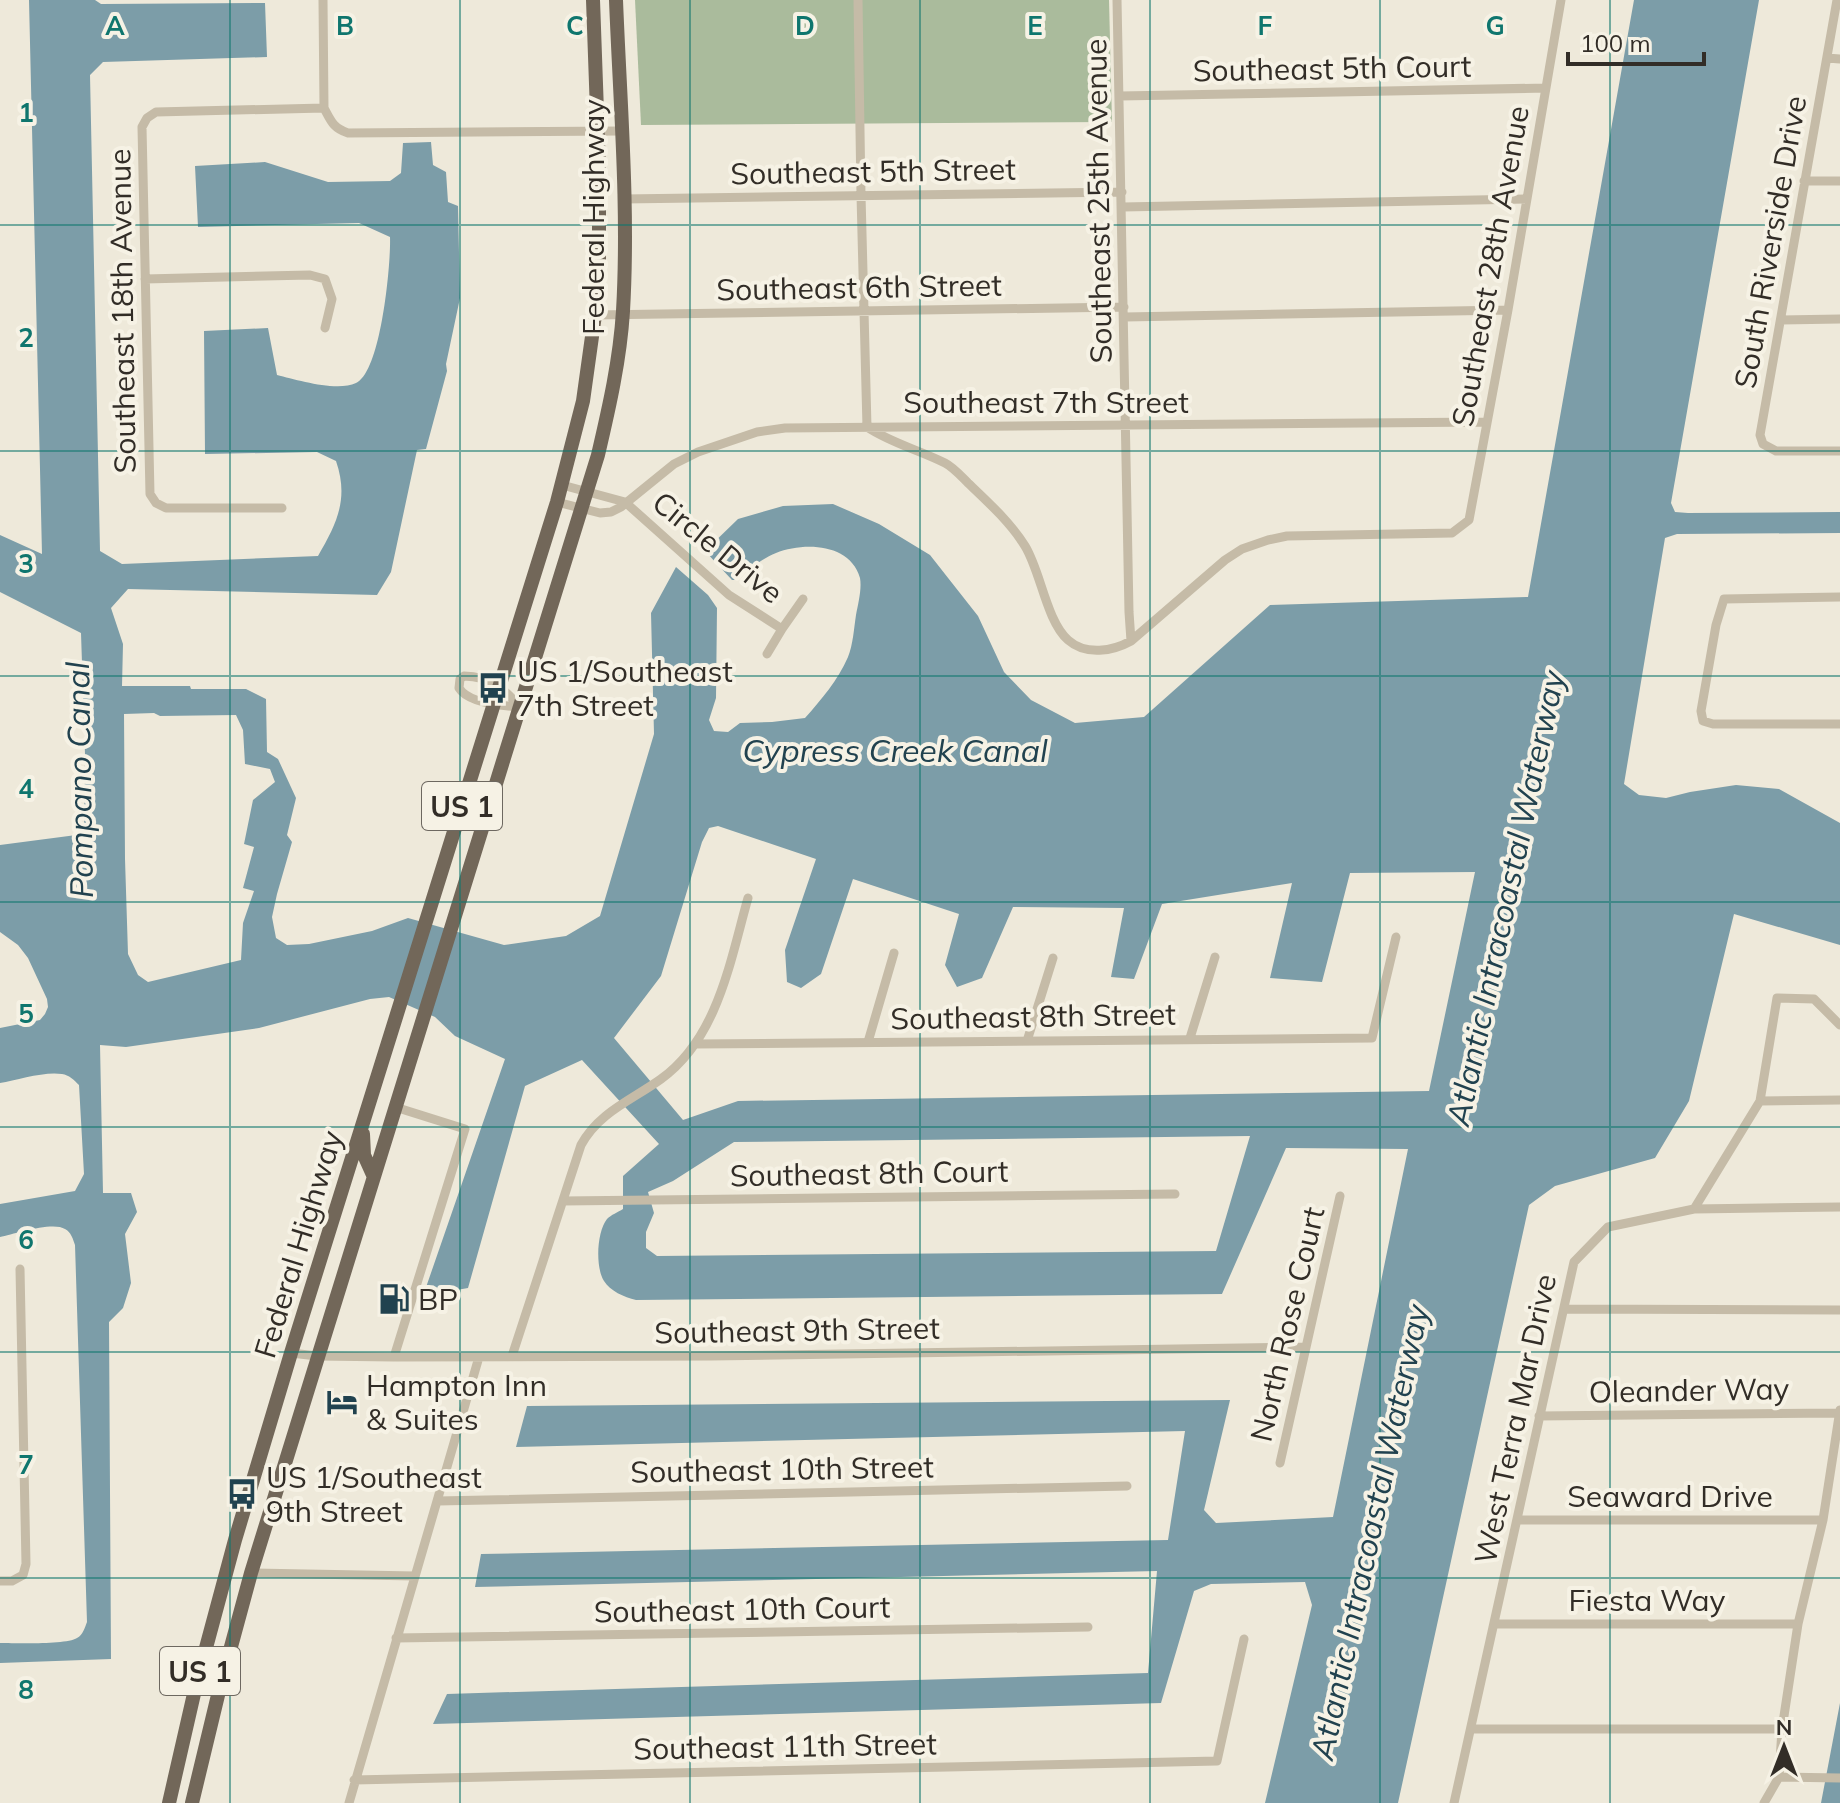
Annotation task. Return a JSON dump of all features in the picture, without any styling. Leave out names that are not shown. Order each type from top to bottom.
[{"type":"main road","name":"Federal Highway","points":[[169,1803],[222,1584],[291,1353],[557,502],[583,401],[595,315],[600,241],[593,0]]},
{"type":"main road","name":"Federal Highway","points":[[192,1803],[251,1573],[582,509],[611,402],[623,314],[625,256],[616,0]]},
{"type":"main road","points":[[362,1125],[364,1155],[373,1175]]},
{"type":"main road","points":[[350,1164],[361,1183],[363,1207]]},
{"type":"main road","points":[[235,1540],[239,1560],[251,1573]]},
{"type":"main road","points":[[222,1584],[233,1600],[237,1621]]},
{"type":"street","points":[[323,0],[324,108],[338,130],[348,133],[621,131]]},
{"type":"street","points":[[858,0],[867,427],[880,436],[948,464],[995,509],[1025,547],[1057,624],[1069,641],[1095,651],[1120,647],[1131,641]]},
{"type":"street","name":"Southeast 25th Avenue","points":[[1117,0],[1131,641]]},
{"type":"street","name":"Southeast 28th Avenue","points":[[1131,641],[1242,549],[1287,536],[1452,533],[1469,520],[1561,0]]},
{"type":"street","name":"South Riverside Drive","points":[[1837,0],[1760,435],[1763,444],[1776,451],[1840,451]]},
{"type":"street","points":[[1827,58],[1840,59]]},
{"type":"street","name":"Southeast 5th Court","points":[[1120,96],[1546,88]]},
{"type":"street","name":"Southeast 18th Avenue","points":[[282,508],[166,508],[156,503],[150,494],[142,127],[147,118],[156,112],[324,108]]},
{"type":"street","points":[[1804,181],[1840,181]]},
{"type":"street","name":"Southeast 5th Street","points":[[624,199],[1122,192]]},
{"type":"street","points":[[1123,207],[1527,199]]},
{"type":"street","points":[[145,279],[310,275],[325,279],[332,299],[325,328]]},
{"type":"street","name":"Southeast 6th Street","points":[[595,315],[864,311],[1508,310]]},
{"type":"street","points":[[1781,320],[1840,319]]},
{"type":"street","name":"Southeast 7th Street","points":[[557,502],[606,513],[617,510],[674,464],[698,452],[757,432],[785,428],[1487,422]]},
{"type":"street","points":[[562,485],[625,502]]},
{"type":"street","name":"Circle Drive","points":[[625,502],[729,595],[782,629]]},
{"type":"street","points":[[1840,597],[1724,599],[1701,702],[1703,721],[1713,724],[1840,724]]},
{"type":"street","name":"Circle Drive","points":[[767,654],[803,599]]},
{"type":"street","points":[[464,676],[470,676],[500,685],[520,707],[494,705],[463,695],[459,691],[459,683],[464,676]]},
{"type":"street","points":[[512,1356],[581,1145],[589,1131],[615,1107],[662,1078],[695,1044],[718,1000],[748,898]]},
{"type":"street","name":"Southeast 8th Street","points":[[695,1044],[1372,1038],[1396,937]]},
{"type":"street","points":[[868,1042],[894,953]]},
{"type":"street","points":[[1190,1038],[1215,957]]},
{"type":"street","points":[[1027,1041],[1053,958]]},
{"type":"street","points":[[1694,1209],[1760,1101],[1777,998],[1814,999],[1840,1025]]},
{"type":"street","points":[[1760,1101],[1840,1100]]},
{"type":"street","points":[[394,1357],[465,1129],[395,1107]]},
{"type":"street","name":"Southeast 8th Court","points":[[563,1201],[1175,1194]]},
{"type":"street","name":"North Rose Court","points":[[1280,1463],[1340,1196]]},
{"type":"street","name":"West Terra Mar Drive","points":[[1454,1803],[1574,1262],[1608,1227],[1694,1209],[1840,1207]]},
{"type":"street","points":[[0,1581],[12,1581],[23,1575],[26,1564],[20,1269]]},
{"type":"street","points":[[1564,1309],[1840,1310]]},
{"type":"street","name":"Southeast 9th Street","points":[[291,1353],[394,1357],[711,1356],[1305,1347]]},
{"type":"street","points":[[349,1803],[479,1357]]},
{"type":"street","points":[[1764,1803],[1779,1777],[1782,1729],[1798,1624],[1823,1520],[1840,1412]]},
{"type":"street","name":"Oleander Way","points":[[1539,1416],[1840,1412]]},
{"type":"street","name":"Southeast 10th Street","points":[[438,1501],[1127,1486]]},
{"type":"street","name":"Seaward Drive","points":[[1517,1520],[1823,1520]]},
{"type":"street","points":[[251,1573],[415,1576]]},
{"type":"street","name":"Fiesta Way","points":[[1495,1624],[1798,1624]]},
{"type":"street","name":"Southeast 10th Court","points":[[396,1638],[1088,1627]]},
{"type":"street","name":"Southeast 11th Street","points":[[354,1780],[1217,1761],[1244,1639]]},
{"type":"street","points":[[1472,1729],[1782,1729]]},
{"type":"street","points":[[1779,1777],[1840,1778]]},
{"type":"green space","points":[[635,0],[1109,0],[1112,122],[641,125]]},
{"type":"water","points":[[29,0],[95,0],[101,4],[265,3],[267,57],[103,62],[90,75],[100,551],[122,564],[318,556],[339,510],[341,487],[336,461],[317,452],[205,454],[204,331],[268,328],[277,375],[338,386],[356,383],[365,375],[383,316],[390,237],[359,223],[198,227],[195,166],[265,162],[328,182],[390,181],[401,173],[403,143],[431,142],[433,165],[446,172],[448,202],[458,206],[460,298],[447,371],[426,449],[417,450],[391,572],[377,595],[128,589],[111,608],[123,644],[122,686],[246,689],[266,699],[267,752],[278,759],[296,798],[287,835],[292,842],[272,917],[276,938],[287,945],[309,944],[372,931],[408,918],[504,945],[566,936],[600,916],[654,734],[651,613],[676,567],[708,595],[717,608],[716,698],[709,720],[714,731],[728,732],[740,723],[805,718],[844,665],[851,647],[860,592],[860,578],[855,566],[847,558],[825,548],[800,547],[770,556],[732,580],[705,551],[738,519],[783,506],[833,504],[879,524],[930,555],[978,616],[1004,672],[1031,700],[1075,723],[1144,717],[1270,605],[1528,597],[1634,0],[1759,0],[1671,503],[1675,512],[1688,513],[1840,512],[1840,533],[1677,534],[1665,538],[1624,784],[1639,795],[1666,798],[1736,785],[1779,789],[1840,823],[1840,945],[1734,914],[1689,1101],[1655,1158],[1555,1186],[1529,1205],[1398,1803],[1265,1803],[1312,1605],[1305,1582],[1211,1584],[1194,1591],[1161,1703],[433,1724],[447,1694],[1148,1673],[1157,1571],[475,1587],[481,1554],[1168,1540],[1185,1431],[516,1447],[527,1406],[1230,1400],[1204,1510],[1216,1523],[1333,1517],[1408,1149],[1286,1148],[1222,1294],[636,1300],[618,1293],[604,1281],[599,1267],[599,1240],[607,1219],[623,1209],[623,1176],[659,1144],[582,1060],[525,1086],[468,1288],[423,1296],[505,1059],[455,1036],[435,1017],[389,997],[370,999],[259,1028],[126,1047],[100,1045],[103,1193],[131,1193],[137,1212],[125,1234],[131,1283],[123,1308],[109,1322],[111,1659],[0,1663],[0,1643],[63,1642],[81,1635],[87,1622],[75,1245],[69,1232],[52,1226],[0,1237],[0,1204],[75,1191],[84,1174],[79,1085],[67,1075],[55,1073],[0,1083],[0,1028],[40,1020],[48,1007],[28,958],[18,945],[0,932],[0,845],[84,834],[81,633],[0,592],[0,535],[42,554]],"holes":[[[154,713],[160,716],[236,715],[243,730],[245,764],[270,769],[275,782],[253,800],[244,844],[254,847],[243,888],[254,891],[243,923],[241,960],[148,982],[138,975],[128,954],[124,714]],[[718,826],[816,859],[785,950],[787,982],[801,988],[821,974],[853,879],[959,914],[945,965],[957,987],[982,978],[1013,907],[1124,908],[1111,977],[1134,979],[1162,904],[1292,883],[1270,978],[1322,982],[1350,873],[1475,872],[1429,1091],[738,1101],[683,1120],[614,1038],[661,976],[709,828]],[[1250,1136],[1216,1251],[657,1256],[646,1248],[646,1232],[654,1213],[648,1192],[673,1181],[734,1142]]]},
{"type":"water","points":[[1840,1703],[1840,1803],[1821,1803]]},
{"type":"place","name":"US 1/Southeast 7th Street","points":[[493,688]]},
{"type":"place","name":"BP","points":[[394,1299]]},
{"type":"place","name":"Hampton Inn & Suites","points":[[342,1402]]},
{"type":"place","name":"US 1/Southeast 9th Street","points":[[242,1494]]},
{"type":"water label","name":"Cypress Creek Canal","points":[[895,750]]},
{"type":"water label","name":"Pompano Canal","points":[[79,780]]},
{"type":"water label","name":"Atlantic Intracoastal Waterway","points":[[1505,898]]},
{"type":"water label","name":"Atlantic Intracoastal Waterway","points":[[1369,1532]]}]
